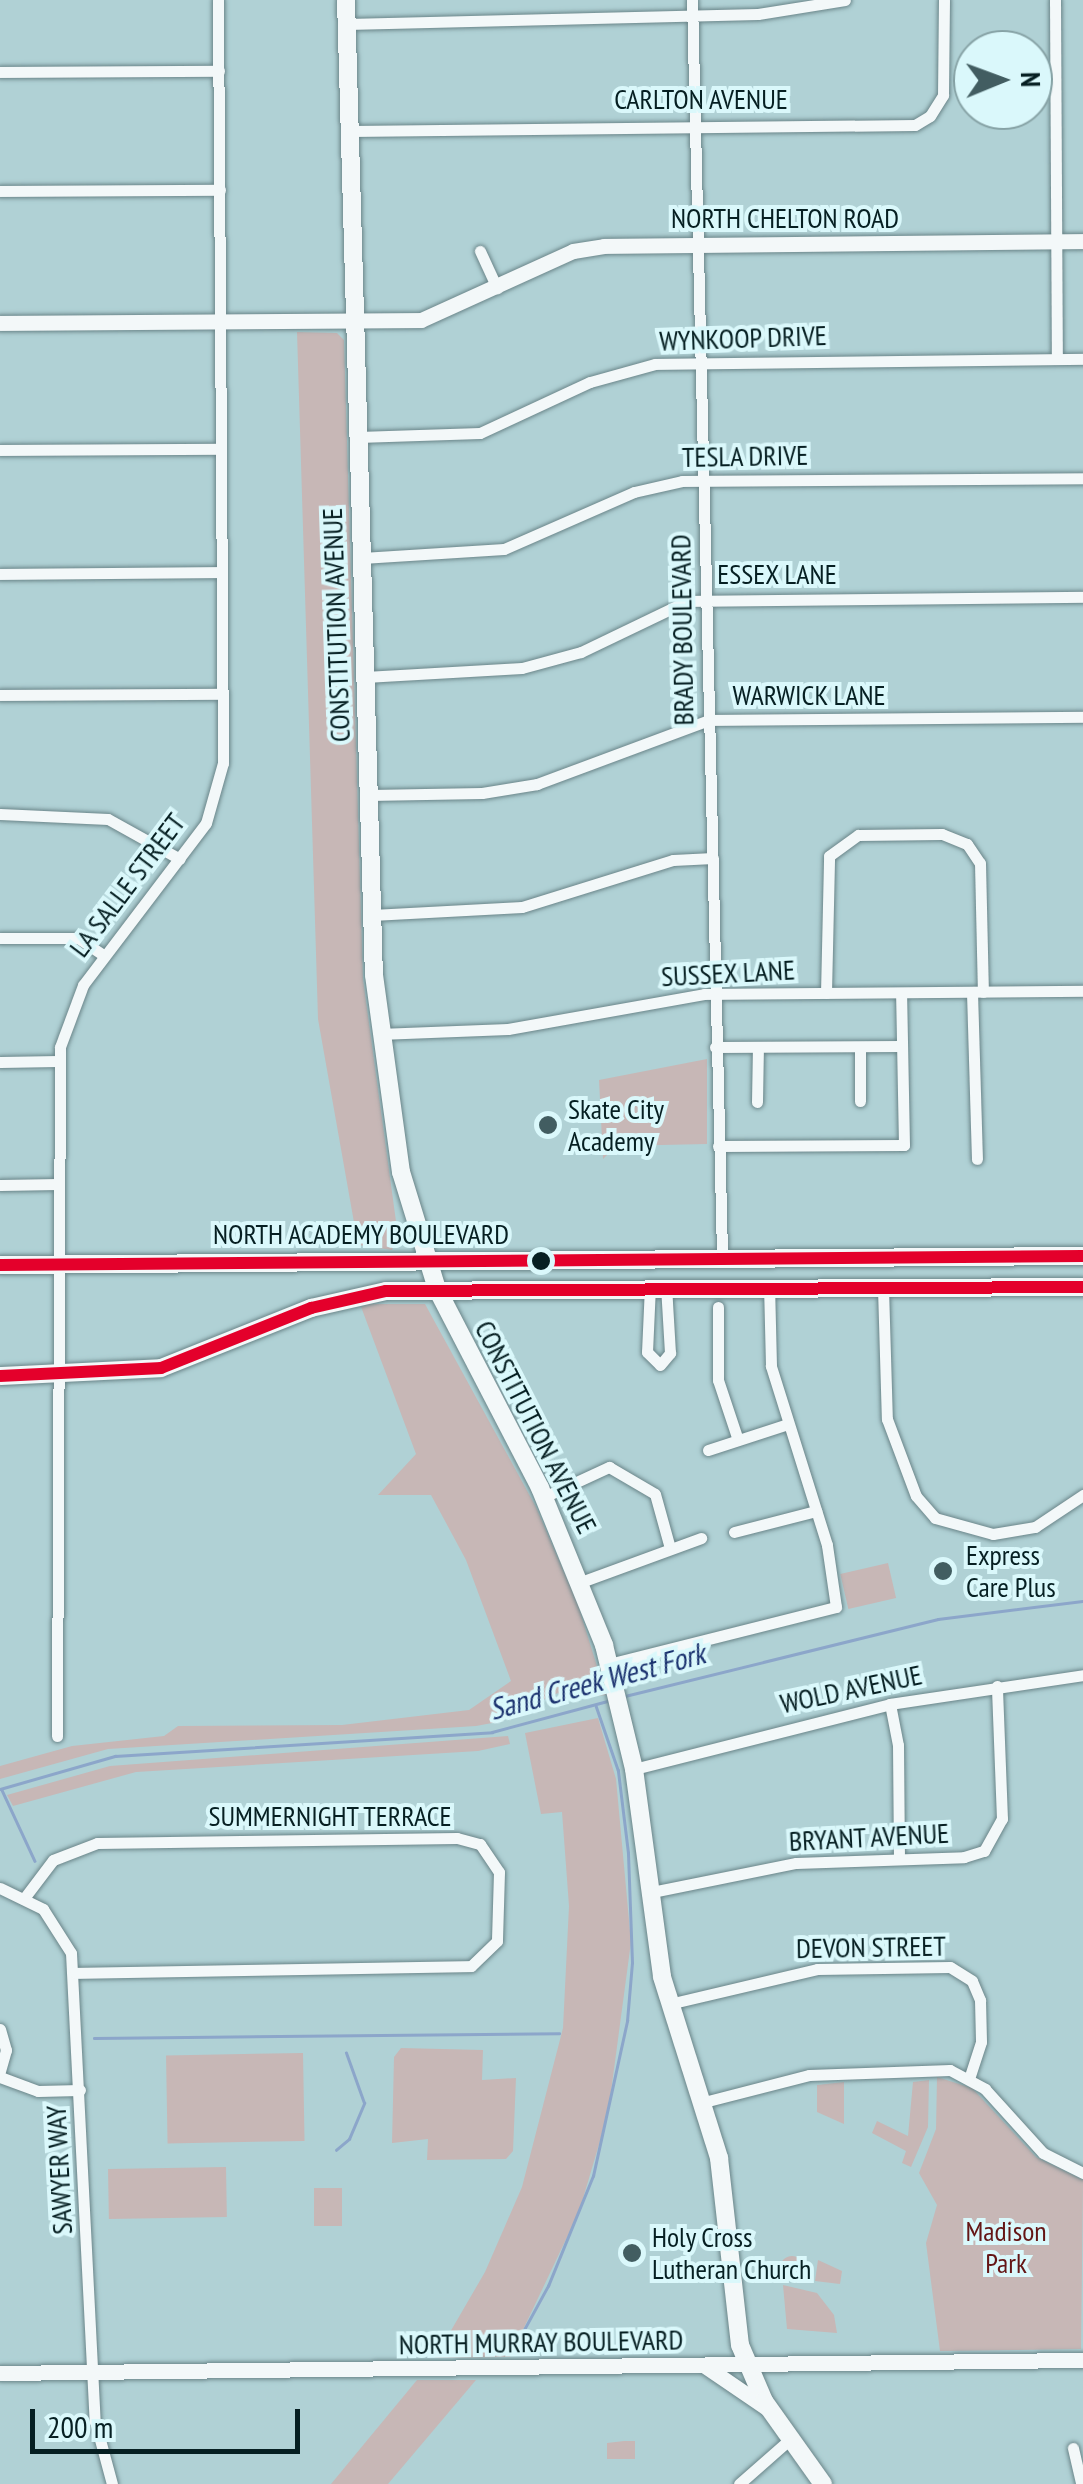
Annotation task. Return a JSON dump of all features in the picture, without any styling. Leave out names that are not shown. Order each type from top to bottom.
[{"type":"main road","name":"CONSTITUTION AVENUE","points":[[346,0],[372,915],[379,1034],[401,1172],[436,1289],[544,1497],[581,1582],[611,1670],[634,1769],[647,1893],[669,2004],[704,2102],[723,2180],[734,2311],[748,2365],[769,2410],[823,2484]]},
{"type":"main road","name":"NORTH CHELTON ROAD","points":[[0,322],[432,318],[584,248],[1083,241]]},
{"type":"main road","name":"NORTH ACADEMY BOULEVARD","points":[[0,1265],[1083,1256]]},
{"type":"main road","name":"NORTH ACADEMY BOULEVARD","points":[[0,1376],[161,1368],[338,1299],[436,1289],[1083,1287]]},
{"type":"main road","name":"NORTH MURRAY BOULEVARD","points":[[0,2374],[1083,2360]]},
{"type":"main road","points":[[706,2366],[769,2410]]},
{"type":"street","name":"LA SALLE STREET","points":[[57,1736],[58,1062],[71,1009],[105,956],[180,859],[219,793],[223,694],[218,0]]},
{"type":"street","name":"BRADY BOULEVARD","points":[[692,0],[722,1258]]},
{"type":"street","points":[[347,24],[692,16],[796,10],[845,0]]},
{"type":"street","name":"CARLTON AVENUE","points":[[350,130],[695,122],[904,126],[922,121],[943,94],[944,0]]},
{"type":"street","points":[[1055,0],[1057,359]]},
{"type":"street","points":[[0,72],[219,71]]},
{"type":"street","points":[[0,192],[220,190]]},
{"type":"street","points":[[480,251],[497,288]]},
{"type":"street","name":"WYNKOOP DRIVE","points":[[358,437],[480,433],[606,376],[700,361],[1083,359]]},
{"type":"street","points":[[0,450],[221,449]]},
{"type":"street","name":"TESLA DRIVE","points":[[362,558],[504,550],[646,488],[703,480],[1083,478]]},
{"type":"street","points":[[0,574],[222,572]]},
{"type":"street","name":"ESSEX LANE","points":[[365,677],[522,668],[600,644],[678,603],[1083,597]]},
{"type":"street","points":[[0,695],[223,694]]},
{"type":"street","name":"WARWICK LANE","points":[[369,795],[468,794],[536,784],[709,720],[1083,717]]},
{"type":"street","points":[[0,814],[108,819],[180,859]]},
{"type":"street","points":[[826,993],[829,856],[858,835],[956,837],[980,863],[977,1158]]},
{"type":"street","points":[[372,915],[522,907],[673,860],[712,858]]},
{"type":"street","points":[[0,938],[78,938],[105,956]]},
{"type":"street","name":"SUSSEX LANE","points":[[379,1034],[498,1030],[716,994],[1083,991]]},
{"type":"street","points":[[718,1146],[904,1145],[900,993]]},
{"type":"street","points":[[715,1047],[902,1046]]},
{"type":"street","points":[[758,1047],[758,1102]]},
{"type":"street","points":[[860,1047],[860,1101]]},
{"type":"street","points":[[0,1062],[58,1062]]},
{"type":"street","points":[[0,1184],[58,1184]]},
{"type":"street","points":[[658,1286],[670,1353],[660,1364],[647,1352],[658,1286]]},
{"type":"street","points":[[611,1670],[836,1607],[816,1511],[770,1366],[768,1286]]},
{"type":"street","points":[[883,1288],[887,1420],[916,1496],[935,1518],[993,1534],[1035,1527],[1083,1495]]},
{"type":"street","points":[[718,1307],[718,1380],[738,1440]]},
{"type":"street","points":[[708,1450],[788,1424]]},
{"type":"street","points":[[544,1497],[609,1467],[655,1494],[670,1548]]},
{"type":"street","points":[[734,1532],[816,1511]]},
{"type":"street","points":[[581,1582],[654,1559],[670,1548],[701,1538]]},
{"type":"street","name":"WOLD AVENUE","points":[[634,1769],[890,1704],[1083,1675]]},
{"type":"street","name":"BRYANT AVENUE","points":[[647,1893],[796,1863],[975,1855],[996,1837],[1002,1820],[997,1686]]},
{"type":"street","points":[[890,1704],[898,1745],[899,1858]]},
{"type":"street","name":"SUMMERNIGHT TERRACE","points":[[25,1897],[54,1860],[97,1843],[457,1838],[480,1844],[499,1872],[497,1941],[470,1966],[75,1973]]},
{"type":"street","name":"SAWYER WAY","points":[[0,1888],[25,1897],[64,1935],[75,1973],[97,2438],[112,2484]]},
{"type":"street","name":"DEVON STREET","points":[[669,2004],[816,1968],[950,1967],[972,1981],[980,2000],[981,2042],[969,2078]]},
{"type":"street","points":[[0,2028],[6,2050],[0,2074],[38,2091],[80,2090]]},
{"type":"street","points":[[704,2102],[830,2072],[940,2070],[969,2078],[1028,2142],[1083,2173]]},
{"type":"street","points":[[739,2484],[790,2439]]},
{"type":"street","points":[[1073,2448],[1081,2484]]},
{"type":"green space","points":[[297,332],[337,333],[344,340],[363,979],[398,1236],[392,1250],[358,1245],[318,1019]]},
{"type":"green space","points":[[707,1059],[707,1144],[616,1146],[603,1159],[599,1080]]},
{"type":"green space","points":[[360,1304],[425,1304],[536,1507],[578,1605],[606,1695],[563,1699],[558,1693],[519,1711],[514,1703],[499,1709],[503,1721],[476,1726],[108,1749],[0,1779],[0,1766],[72,1746],[164,1736],[178,1726],[342,1725],[469,1710],[511,1681],[466,1560],[431,1495],[378,1495],[416,1454]]},
{"type":"green space","points":[[888,1563],[896,1598],[848,1609],[840,1574]]},
{"type":"green space","points":[[598,1718],[616,1779],[631,1942],[608,2114],[579,2212],[510,2357],[435,2358],[485,2272],[522,2187],[563,2028],[569,1906],[562,1812],[541,1814],[525,1733]]},
{"type":"green space","points":[[508,1736],[510,1744],[478,1751],[136,1772],[13,1806],[7,1795],[110,1766]]},
{"type":"green space","points":[[401,2048],[483,2050],[482,2080],[516,2078],[513,2151],[506,2159],[427,2160],[428,2139],[392,2143],[394,2057]]},
{"type":"green space","points":[[303,2053],[305,2141],[168,2143],[166,2055]]},
{"type":"green space","name":"Madison Park","points":[[937,2077],[972,2088],[1036,2157],[1083,2180],[1081,2349],[940,2351],[926,2243],[937,2205],[919,2173],[936,2129]]},
{"type":"green space","points":[[929,2080],[928,2127],[911,2167],[902,2163],[906,2151],[872,2133],[877,2121],[908,2136],[913,2082]]},
{"type":"green space","points":[[844,2082],[844,2124],[817,2112],[817,2085]]},
{"type":"green space","points":[[226,2167],[227,2217],[109,2219],[108,2169]]},
{"type":"green space","points":[[314,2188],[342,2188],[342,2226],[314,2226]]},
{"type":"green space","points":[[792,2256],[804,2268],[792,2280],[780,2268]]},
{"type":"green space","points":[[818,2260],[842,2271],[840,2284],[815,2281]]},
{"type":"green space","points":[[783,2285],[817,2293],[834,2315],[837,2333],[787,2329]]},
{"type":"green space","points":[[417,2380],[476,2380],[388,2484],[331,2484]]},
{"type":"green space","points":[[635,2441],[635,2459],[607,2459],[607,2443]]},
{"type":"waterway","name":"Sand Creek West Fork","points":[[625,1696],[938,1619],[1083,1601]]},
{"type":"waterway","name":"Sand Creek West Fork","points":[[0,1789],[115,1756],[492,1732],[608,1701]]},
{"type":"waterway","points":[[514,2348],[548,2286],[593,2176],[627,2021],[632,1963],[628,1853],[618,1771],[596,1707]]},
{"type":"waterway","points":[[2,1790],[35,1861]]},
{"type":"waterway","points":[[94,2038],[559,2033]]},
{"type":"waterway","points":[[336,2150],[349,2139],[364,2103],[346,2053]]},
{"type":"transit line","points":[[0,1265],[1083,1256]]},
{"type":"transit line","points":[[0,1376],[161,1368],[311,1308],[386,1291],[1083,1287]]},
{"type":"place","name":"Skate City Academy","points":[[548,1125]]},
{"type":"place","name":"Express Care Plus","points":[[943,1571]]},
{"type":"place","name":"Holy Cross Lutheran Church","points":[[632,2253]]}]
